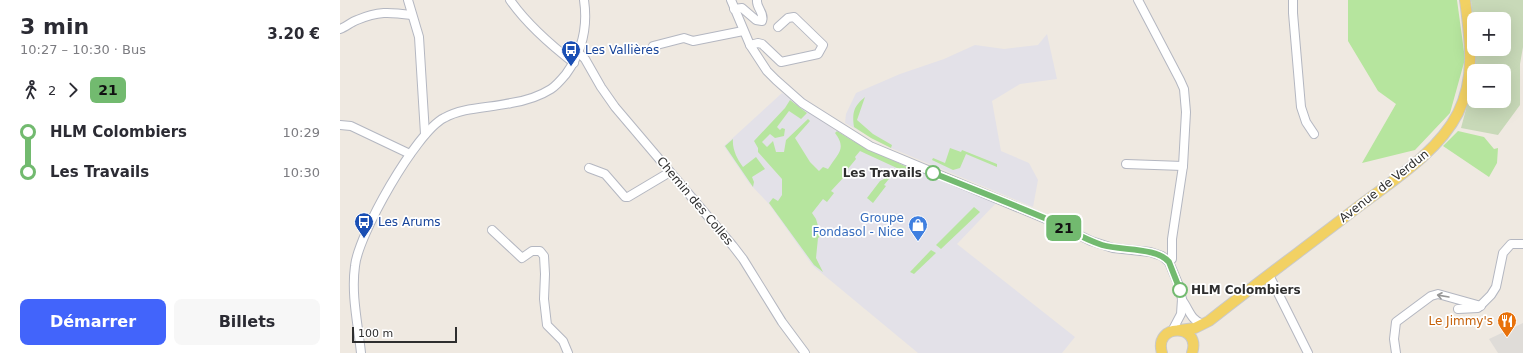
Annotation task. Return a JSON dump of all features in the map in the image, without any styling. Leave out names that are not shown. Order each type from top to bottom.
[{"type":"main road","name":"Avenue de Verdun","points":[[1181,331],[1206,322],[1424,156],[1444,136],[1458,112],[1465,94],[1470,70],[1470,44],[1465,0]]},
{"type":"main road","name":"Avenue de Verdun","points":[[1193,348],[1206,322]]},
{"type":"main road","points":[[1162,353],[1162,339],[1168,333],[1181,331],[1190,336],[1193,348]]},
{"type":"street","points":[[408,0],[420,44],[425,134]]},
{"type":"street","points":[[510,0],[555,49],[574,63]]},
{"type":"street","points":[[361,353],[354,300],[354,281],[357,256],[383,198],[410,154],[425,134],[443,118],[454,113],[514,103],[545,92],[560,81],[574,63],[584,37],[584,0]]},
{"type":"street","points":[[731,0],[750,45],[767,71],[789,92],[834,124],[870,146],[1048,220],[1091,241],[1113,248],[1157,253],[1162,256],[1169,262],[1179,286],[1182,299],[1181,331]]},
{"type":"street","points":[[734,9],[742,8],[756,20],[762,21],[762,14],[756,4],[757,0]]},
{"type":"street","points":[[1138,0],[1184,90],[1186,112],[1183,166],[1172,239],[1172,259],[1169,262]]},
{"type":"street","points":[[1293,0],[1301,107],[1306,122],[1314,134]]},
{"type":"street","points":[[340,29],[355,20],[388,12],[412,15]]},
{"type":"street","points":[[750,45],[758,43],[762,44],[781,62],[818,54],[823,45],[794,17],[788,18],[778,27]]},
{"type":"street","points":[[653,46],[684,38],[693,41],[743,31]]},
{"type":"street","name":"Chemin des Colles","points":[[579,53],[585,59],[601,87],[615,107],[740,254],[782,322],[805,353]]},
{"type":"street","points":[[340,126],[352,126],[410,154]]},
{"type":"street","points":[[1126,164],[1183,166]]},
{"type":"street","points":[[589,168],[605,174],[625,196],[628,197],[670,172]]},
{"type":"street","points":[[492,230],[522,258],[532,251],[540,251],[544,256],[544,299],[547,325],[563,341],[568,353]]},
{"type":"street","points":[[1162,256],[1172,239]]},
{"type":"street","points":[[1468,316],[1458,309],[1474,309],[1480,306],[1496,287],[1503,253],[1511,244],[1523,244]]},
{"type":"street","points":[[1269,275],[1308,353]]},
{"type":"street","points":[[1396,353],[1394,339],[1396,322],[1431,296],[1438,294],[1480,306]]},
{"type":"street","points":[[1182,299],[1193,318],[1206,322]]},
{"type":"street","points":[[1181,314],[1181,331]]},
{"type":"shaded area","points":[[1047,34],[1057,79],[1020,84],[992,101],[1001,151],[1029,163],[1038,180],[1033,207],[891,148],[845,123],[846,114],[856,93],[900,74],[944,59],[975,45],[1004,49],[1038,45]]},
{"type":"shaded area","points":[[782,93],[852,142],[998,201],[957,244],[1075,337],[1062,353],[918,353],[813,266],[769,204],[749,183],[724,146]]},
{"type":"shaded area","points":[[1523,323],[1523,353],[1498,353],[1489,339]]},
{"type":"green space","points":[[1348,0],[1457,0],[1465,59],[1450,113],[1415,150],[1362,163],[1396,104],[1378,91],[1348,41]]},
{"type":"green space","points":[[1471,0],[1523,0],[1523,47],[1520,64],[1520,105],[1498,135],[1461,128],[1467,105],[1467,108],[1511,108],[1511,64],[1475,64],[1476,56],[1511,56],[1511,12],[1472,12]]},
{"type":"green space","points":[[865,97],[857,120],[873,134],[892,145],[891,148],[854,127],[853,117],[856,106]]},
{"type":"green space","points":[[790,100],[807,113],[801,119],[789,111],[777,127],[780,130],[782,128],[785,129],[784,136],[775,138],[770,134],[762,142],[767,147],[773,141],[776,152],[784,152],[786,140],[808,119],[810,121],[795,138],[810,162],[819,171],[823,167],[828,169],[840,151],[841,147],[839,138],[835,133],[837,131],[853,141],[909,168],[899,169],[860,151],[855,157],[856,159],[842,176],[844,177],[831,191],[834,193],[827,202],[823,199],[812,213],[816,219],[821,236],[818,238],[816,258],[823,272],[814,265],[769,203],[773,198],[778,201],[782,195],[782,179],[758,152],[758,148],[754,141],[785,108]]},
{"type":"green space","points":[[1458,131],[1484,137],[1494,149],[1498,148],[1497,163],[1489,177],[1443,146]]},
{"type":"green space","points":[[733,139],[735,154],[743,167],[756,157],[765,169],[752,177],[754,182],[753,187],[725,146]]},
{"type":"green space","points":[[950,148],[961,152],[962,150],[997,164],[997,167],[966,154],[960,168],[953,170],[932,160],[933,158],[945,163]]},
{"type":"green space","points":[[893,174],[873,203],[867,198],[880,181]]},
{"type":"green space","points":[[974,207],[980,212],[941,249],[936,245]]},
{"type":"green space","points":[[931,250],[936,253],[914,274],[910,272]]},
{"type":"bus line","name":"21","points":[[933,173],[1048,220],[1091,241],[1113,248],[1157,253],[1169,262],[1180,290]]},
{"type":"place","name":"Les Vallières","points":[[571,67]]},
{"type":"place","name":"Les Travails","points":[[933,173]]},
{"type":"place","name":"Les Arums","points":[[364,239]]},
{"type":"place","name":"Groupe Fondasol - Nice","points":[[918,242]]},
{"type":"place","name":"HLM Colombiers","points":[[1180,290]]},
{"type":"place","name":"Le Jimmy's","points":[[1507,338]]}]
